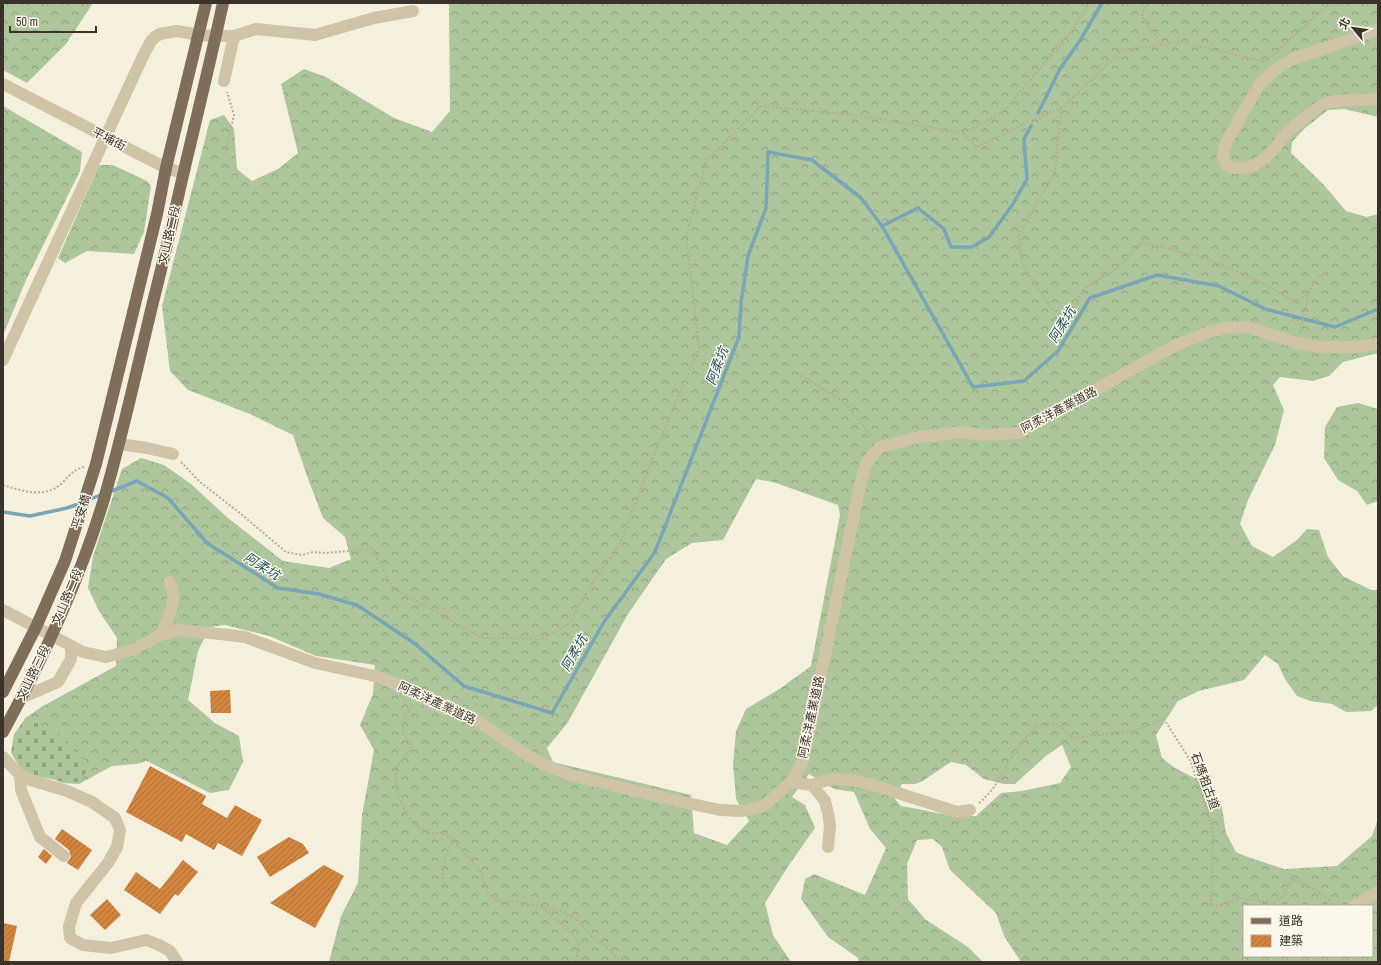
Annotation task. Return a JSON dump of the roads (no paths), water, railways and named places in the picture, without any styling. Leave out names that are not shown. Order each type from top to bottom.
[{"type":"main road","name":"文山路二段","points":[[96,464],[158,214],[166,168],[206,3]]},
{"type":"main road","name":"文山路二段","points":[[113,466],[174,217],[183,173],[224,3]]},
{"type":"main road","name":"平安橋","points":[[65,561],[96,464]]},
{"type":"main road","name":"平安橋","points":[[83,560],[113,466]]},
{"type":"main road","name":"文山路二段","points":[[51,635],[83,560]]},
{"type":"main road","name":"文山路二段","points":[[36,627],[65,561]]},
{"type":"main road","name":"文山路三段","points":[[3,692],[36,627]]},
{"type":"main road","name":"文山路三段","points":[[3,732],[51,635]]},
{"type":"street","points":[[3,360],[151,41],[160,34],[177,31],[199,35],[234,36],[256,29],[315,35],[374,18],[413,11]]},
{"type":"street","points":[[1378,28],[1366,34],[1292,59],[1276,69],[1259,85],[1228,139],[1224,149],[1226,165],[1233,169],[1246,168],[1262,161],[1274,150],[1284,136],[1305,117],[1325,103],[1378,100]]},
{"type":"street","points":[[224,81],[234,36]]},
{"type":"street","name":"平埔街","points":[[3,84],[105,138],[166,168],[183,173]]},
{"type":"street","name":"阿柔洋產業道路","points":[[3,610],[83,652],[106,657],[134,649],[161,635],[176,630],[245,637],[315,663],[375,676],[392,682],[440,707],[470,716],[524,753],[543,764],[570,776],[720,810],[742,811],[764,806],[791,782],[803,761],[860,481],[867,462],[880,447],[920,437],[961,432],[985,435],[1018,433],[1176,345],[1209,332],[1226,328],[1247,327],[1298,343],[1320,347],[1354,347],[1378,344]]},
{"type":"street","points":[[119,444],[173,454]]},
{"type":"street","points":[[161,635],[174,598],[173,588],[169,582]]},
{"type":"street","points":[[21,698],[58,682],[71,659],[71,646]]},
{"type":"street","points":[[3,757],[20,775],[67,791],[92,802],[115,818],[120,830],[117,847],[108,863],[76,903],[69,927],[70,938],[83,945],[111,948],[146,940],[170,951],[177,962]]},
{"type":"street","points":[[20,775],[21,790],[40,837],[64,856]]},
{"type":"street","points":[[791,782],[812,784],[831,779],[851,780],[870,784],[957,812],[970,810]]},
{"type":"street","points":[[812,784],[825,801],[828,812],[830,826],[828,847]]},
{"type":"street","points":[[1356,905],[1378,892]]},
{"type":"waterway","points":[[1038,113],[1060,69],[1081,39],[1102,3]]},
{"type":"waterway","points":[[882,226],[918,208],[944,229],[951,247],[972,247],[989,237],[1013,204],[1027,179],[1024,139],[1031,126]]},
{"type":"waterway","name":"阿柔坑","points":[[109,492],[137,481],[168,498],[207,543],[278,588],[319,594],[357,605],[414,643],[464,686],[552,713],[604,622],[655,552],[739,337],[741,303],[748,256],[766,208],[768,152],[812,160],[861,198],[882,226],[973,387],[1024,381],[1058,351],[1090,298],[1157,275],[1219,286],[1265,309],[1335,327],[1378,309]]},
{"type":"waterway","name":"阿柔坑","points":[[88,500],[103,494]]},
{"type":"waterway","name":"阿柔坑","points":[[3,512],[30,516],[67,508],[81,503]]}]
